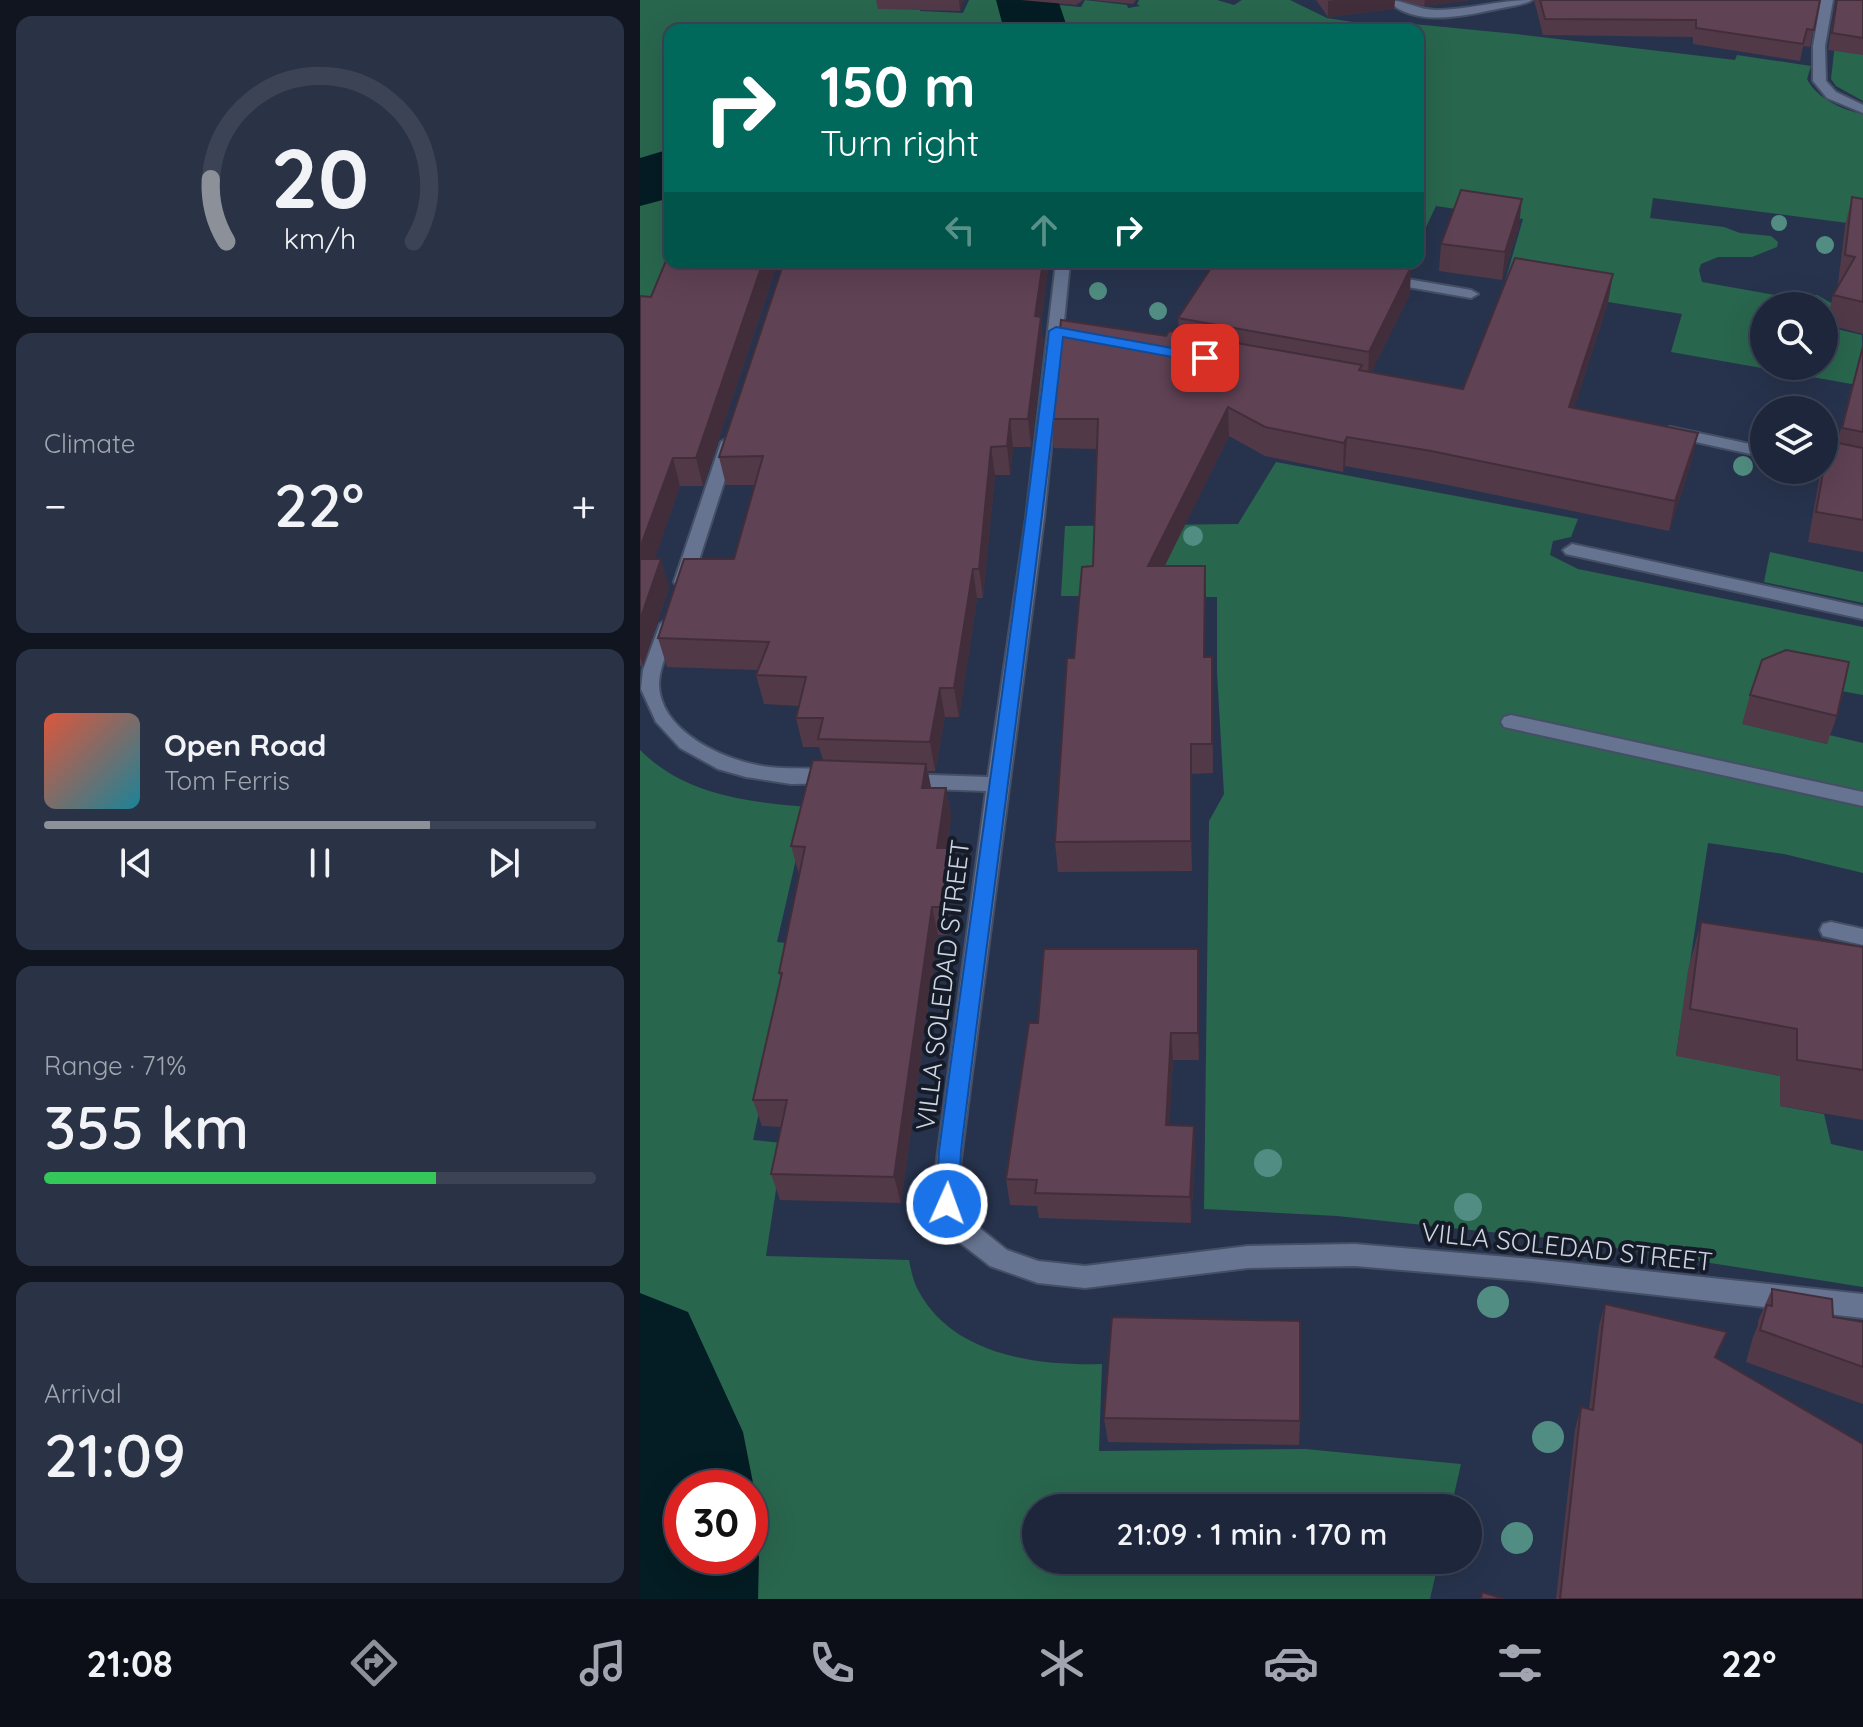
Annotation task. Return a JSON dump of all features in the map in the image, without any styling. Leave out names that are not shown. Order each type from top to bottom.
[{"type":"street","points":[[1393,0],[1409,11],[1432,15],[1526,0]]},
{"type":"street","points":[[1827,0],[1816,75],[1822,88],[1844,102],[1863,109]]},
{"type":"street","name":"VILLA SOLEDAD STREET","points":[[1063,268],[1064,333],[997,784],[946,1182],[947,1204],[963,1230],[999,1258],[1038,1272],[1085,1277],[1248,1257],[1355,1255],[1532,1270],[1863,1306]]},
{"type":"street","points":[[1364,275],[1471,294]]},
{"type":"street","points":[[734,426],[650,682],[657,712],[678,737],[709,759],[751,772],[856,779]]},
{"type":"street","points":[[1647,428],[1750,449]]},
{"type":"street","points":[[1572,550],[1863,613]]},
{"type":"street","points":[[1511,722],[1863,799]]},
{"type":"street","points":[[888,780],[997,784]]},
{"type":"street","points":[[1831,930],[1863,937]]},
{"type":"green space","points":[[640,0],[924,0],[920,11],[963,13],[969,0],[1060,0],[1059,5],[1081,7],[1085,0],[1127,5],[1128,8],[1140,6],[1137,4],[1139,0],[1217,0],[1234,5],[1242,0],[1290,0],[1327,18],[1366,24],[664,24],[664,268],[667,268],[640,319]]},
{"type":"green space","points":[[1424,25],[1735,60],[1737,55],[1811,66],[1807,79],[1817,92],[1847,110],[1863,114],[1863,225],[1653,198],[1650,218],[1724,227],[1740,233],[1771,236],[1778,242],[1777,247],[1752,257],[1718,257],[1701,264],[1699,270],[1702,282],[1758,292],[1750,292],[1750,366],[1671,352],[1682,314],[1504,285],[1523,219],[1436,206],[1424,231]]},
{"type":"green space","points":[[1837,26],[1863,29],[1863,101],[1836,86],[1831,79]]},
{"type":"green space","points":[[1838,329],[1862,335],[1863,386],[1829,380],[1838,380]]},
{"type":"green space","points":[[1276,462],[1578,519],[1571,537],[1553,541],[1550,555],[1578,569],[1863,627],[1863,695],[1777,679],[1743,724],[1827,744],[1829,735],[1863,743],[1863,873],[1784,854],[1708,843],[1676,1055],[1780,1076],[1780,1106],[1824,1114],[1831,1144],[1863,1151],[1863,1287],[1558,1239],[1337,1216],[1204,1209],[1209,821],[1224,794],[1217,672],[1217,597],[1061,596],[1065,526],[1238,524]]},
{"type":"green space","points":[[1770,552],[1863,572],[1863,603],[1764,582]]},
{"type":"green space","points":[[640,750],[677,777],[718,794],[808,807],[777,942],[795,944],[753,1140],[783,1143],[766,1256],[909,1260],[916,1287],[933,1312],[974,1343],[1024,1359],[1102,1364],[1099,1451],[1305,1449],[1461,1464],[1454,1494],[1022,1494],[1022,1574],[1436,1574],[1430,1599],[640,1599]]},
{"type":"building","points":[[1540,0],[1820,0],[1814,30],[1807,29],[1803,44],[1696,28],[1696,20],[1545,19]]},
{"type":"building","points":[[1837,0],[1863,0],[1863,38],[1832,33]]},
{"type":"building","points":[[1461,190],[1522,199],[1505,252],[1441,244]]},
{"type":"building","points":[[1852,197],[1863,199],[1863,302],[1838,296],[1838,292],[1835,292],[1855,257],[1845,255]]},
{"type":"building","points":[[1515,258],[1613,274],[1569,407],[1698,433],[1675,501],[1431,451],[1347,437],[1344,443],[1265,427],[1228,407],[1148,566],[1205,566],[1204,657],[1212,657],[1212,744],[1191,744],[1191,841],[1055,842],[1067,658],[1074,658],[1082,567],[1093,566],[1098,419],[1051,419],[1061,320],[1166,336],[1169,331],[1362,365],[1359,370],[1463,389]]},
{"type":"building","points":[[664,266],[664,268],[761,268],[696,458],[673,458],[640,548],[640,296],[651,297]]},
{"type":"building","points":[[782,268],[1042,268],[1035,316],[1041,317],[1028,419],[1010,419],[1007,446],[991,447],[979,569],[973,569],[954,688],[940,688],[930,742],[818,739],[823,718],[796,718],[806,677],[756,675],[769,642],[658,638],[684,559],[734,559],[763,456],[719,457]]},
{"type":"building","points":[[1211,268],[1411,268],[1369,352],[1178,318]]},
{"type":"building","points":[[1863,346],[1863,432],[1842,428]]},
{"type":"building","points":[[1838,443],[1863,448],[1863,520],[1816,512],[1821,484],[1838,484]]},
{"type":"building","points":[[640,559],[661,559],[640,620]]},
{"type":"building","points":[[1786,650],[1849,662],[1837,716],[1750,695],[1762,660]]},
{"type":"building","points":[[813,760],[926,764],[922,788],[946,788],[937,848],[952,848],[942,907],[932,907],[894,1177],[771,1174],[787,1100],[753,1100],[782,973],[779,973],[805,847],[791,846]]},
{"type":"building","points":[[1701,922],[1863,947],[1863,1070],[1797,1060],[1797,1029],[1690,1009]]},
{"type":"building","points":[[1044,949],[1198,949],[1198,1033],[1171,1033],[1166,1125],[1194,1126],[1190,1197],[1035,1193],[1037,1180],[1006,1179],[1029,1023],[1038,1023]]},
{"type":"building","points":[[1772,1289],[1832,1299],[1833,1317],[1863,1322],[1863,1367],[1760,1330],[1767,1305],[1772,1306]]},
{"type":"building","points":[[1605,1304],[1727,1332],[1715,1357],[1863,1444],[1863,1599],[1560,1599],[1581,1407],[1593,1410]]},
{"type":"building","points":[[1112,1317],[1300,1321],[1300,1421],[1104,1418]]},
{"type":"building","points":[[1482,1592],[1504,1599],[1481,1599]]},
{"type":"waterway","points":[[1027,0],[1034,24]]},
{"type":"waterway","points":[[640,184],[664,174]]},
{"type":"waterway","points":[[640,1357],[673,1432],[679,1470]]},
{"type":"waterway","points":[[683,1599],[685,1574]]},
{"type":"route","points":[[947,1204],[946,1182],[1035,518],[1056,331],[1205,358]]}]
